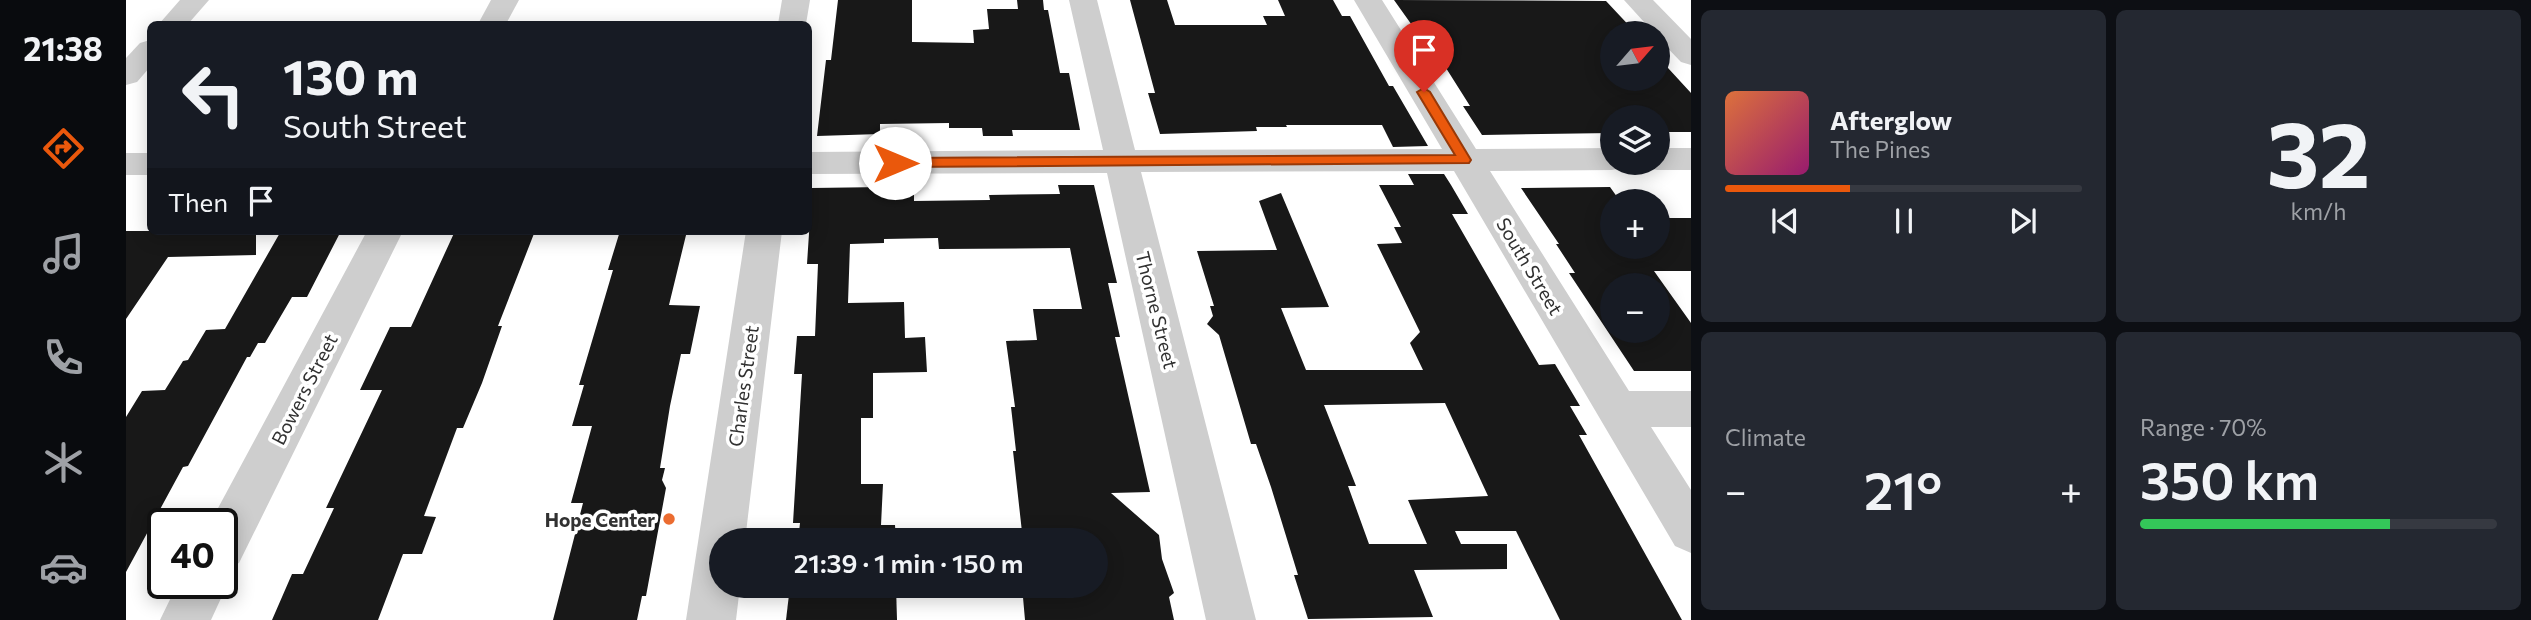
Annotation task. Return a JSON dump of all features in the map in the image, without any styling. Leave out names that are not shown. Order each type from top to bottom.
[{"type":"street","points":[[176,21],[195,0]]},
{"type":"street","points":[[494,21],[505,0]]},
{"type":"street","points":[[792,21],[796,0]]},
{"type":"street","name":"Thorne Street","points":[[1083,0],[1231,620]]},
{"type":"street","name":"South Street","points":[[1368,0],[1691,531]]},
{"type":"street","points":[[1638,0],[1677,26],[1691,56]]},
{"type":"street","points":[[126,76],[147,52]]},
{"type":"street","points":[[812,163],[1600,159]]},
{"type":"street","points":[[1670,159],[1691,159]]},
{"type":"street","points":[[126,164],[147,164]]},
{"type":"street","name":"Bowers Street","points":[[238,516],[383,235]]},
{"type":"street","name":"Charles Street","points":[[723,528],[763,235]]},
{"type":"street","points":[[1617,409],[1691,409]]},
{"type":"street","name":"Charles Street","points":[[711,620],[714,598]]},
{"type":"street","points":[[185,620],[196,599]]},
{"type":"building","points":[[838,0],[912,0],[912,42],[974,43],[973,30],[989,29],[987,9],[1018,9],[1017,0],[1043,0],[1044,10],[1048,10],[1060,73],[1069,73],[1080,130],[1012,130],[1013,136],[983,136],[982,128],[949,128],[949,123],[880,124],[880,134],[817,136],[826,60],[831,60]]},
{"type":"building","points":[[1130,0],[1167,0],[1175,25],[1267,25],[1263,16],[1285,16],[1278,0],[1333,0],[1342,16],[1350,16],[1389,86],[1393,86],[1428,146],[1393,147],[1382,125],[1286,125],[1287,127],[1256,127],[1257,131],[1160,134],[1148,93],[1155,93]]},
{"type":"building","points":[[1394,0],[1606,1],[1625,21],[1600,21],[1600,91],[1670,91],[1670,70],[1691,93],[1691,132],[1670,132],[1670,105],[1600,105],[1600,133],[1482,135],[1463,106],[1470,106],[1434,49],[1429,49]]},
{"type":"building","points":[[1408,174],[1444,174],[1451,185],[1468,214],[1452,214],[1539,365],[1555,364],[1580,406],[1570,406],[1587,435],[1579,435],[1682,620],[1560,620],[1516,531],[1455,531],[1461,544],[1507,544],[1507,569],[1414,570],[1433,617],[1308,619],[1294,575],[1298,575],[1271,487],[1256,444],[1251,444],[1219,335],[1207,324],[1213,316],[1210,306],[1214,306],[1197,251],[1277,250],[1259,201],[1281,193],[1329,307],[1281,308],[1306,370],[1423,370],[1410,343],[1420,332],[1377,244],[1402,243],[1394,227],[1401,227],[1379,185],[1414,185]],"holes":[[[1445,403],[1488,496],[1408,500],[1427,544],[1369,544],[1348,486],[1356,486],[1324,405]]]},
{"type":"building","points":[[1058,185],[1094,185],[1117,283],[1108,283],[1120,337],[1115,337],[1150,492],[1111,493],[1159,535],[1162,559],[1174,593],[1169,597],[1174,620],[1025,620],[1023,598],[1108,598],[1108,528],[1022,528],[1013,451],[1016,451],[1011,407],[1015,407],[1006,341],[1037,340],[1033,309],[1082,309],[1070,248],[939,249],[938,238],[884,239],[884,243],[850,244],[848,303],[904,302],[905,338],[925,337],[927,372],[873,373],[873,418],[861,418],[861,484],[883,484],[881,525],[895,525],[895,528],[799,528],[800,523],[793,523],[802,374],[794,374],[797,336],[815,336],[818,264],[807,264],[809,235],[812,235],[812,188],[884,187],[884,194],[914,194],[914,201],[990,200],[989,195],[1060,194]]},
{"type":"building","points":[[1610,187],[1611,189],[1600,189],[1600,259],[1670,259],[1670,218],[1691,218],[1691,271],[1600,273],[1600,320],[1569,273],[1575,273],[1556,244],[1559,244],[1521,188]]},
{"type":"building","points":[[126,231],[147,231],[147,235],[256,235],[256,255],[168,257],[126,319]]},
{"type":"building","points":[[279,235],[339,235],[307,297],[292,297],[265,343],[258,343],[250,357],[247,357],[188,466],[183,467],[161,508],[147,508],[147,533],[126,572],[126,417],[142,391],[165,390],[206,330],[225,329]]},
{"type":"building","points":[[453,235],[533,235],[498,326],[502,326],[482,383],[463,428],[457,428],[424,516],[436,517],[422,554],[403,554],[378,620],[272,620],[292,574],[303,574],[334,508],[326,508],[382,390],[360,390],[390,327],[411,327]]},
{"type":"building","points":[[619,235],[686,235],[669,305],[700,306],[690,354],[681,354],[670,406],[660,468],[665,468],[662,480],[666,488],[646,596],[642,596],[637,620],[553,620],[583,503],[571,503],[592,426],[572,426],[584,385],[579,385],[613,270],[608,270]]},
{"type":"building","points":[[1670,293],[1691,323],[1691,371],[1634,371],[1615,343],[1670,343]]},
{"type":"building","points":[[789,598],[896,598],[897,620],[786,620]]},
{"type":"place","name":"Hope Center","points":[[669,519]]},
{"type":"route","points":[[895,163],[1464,160],[1424,92]]}]
